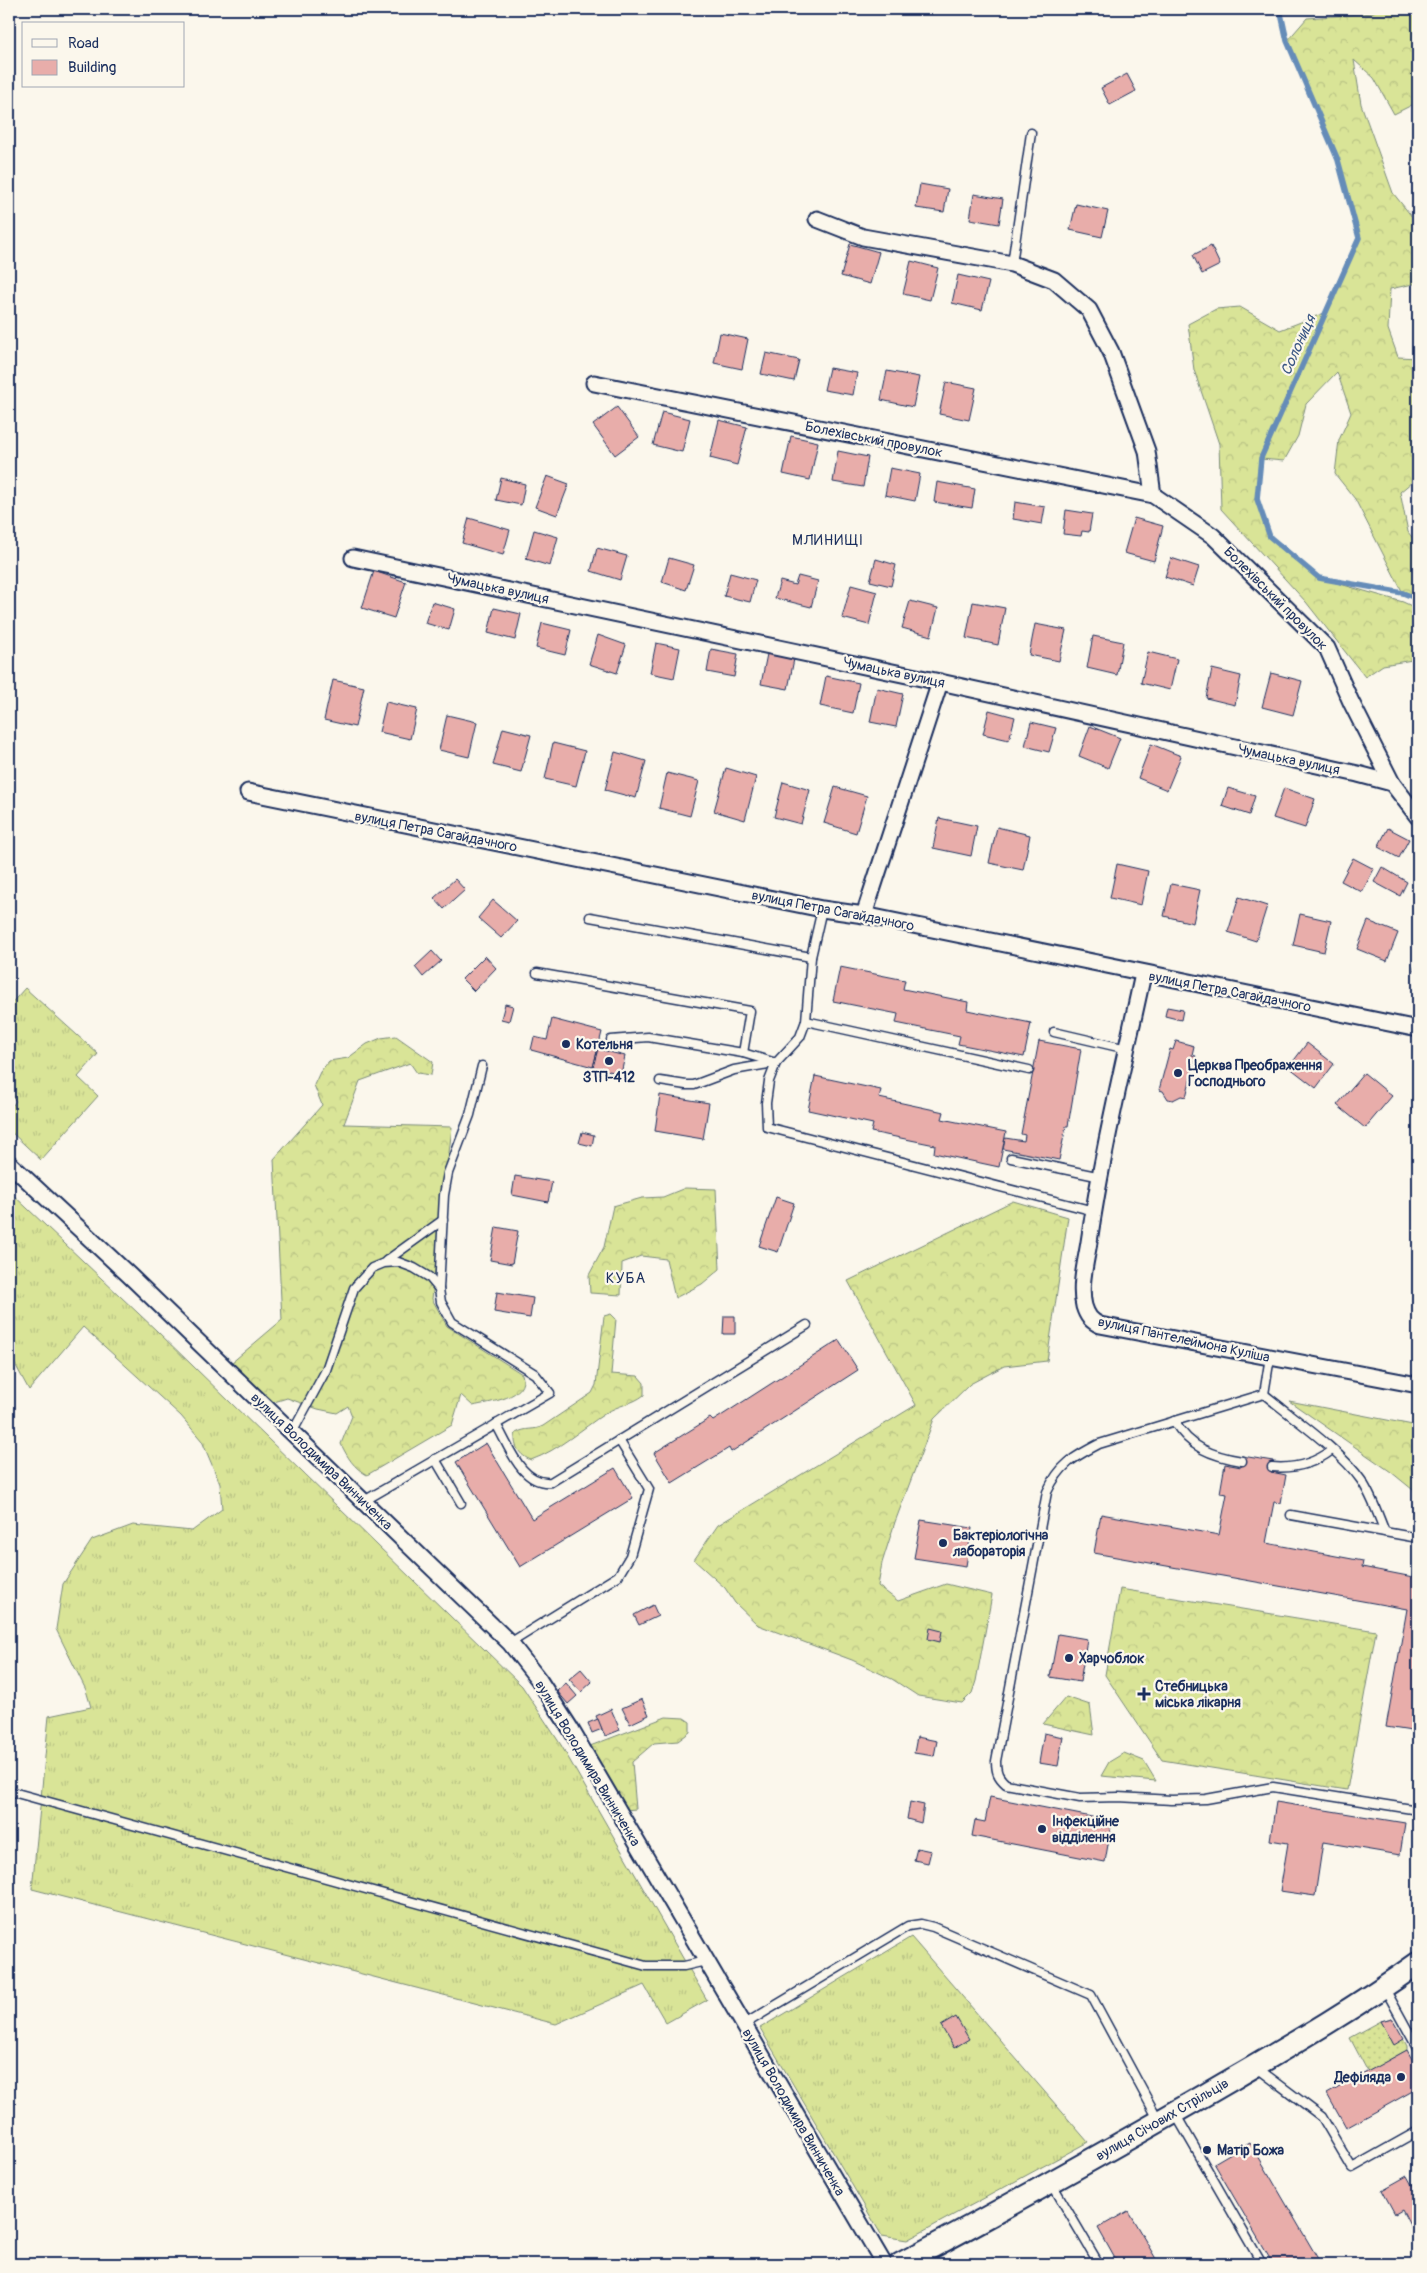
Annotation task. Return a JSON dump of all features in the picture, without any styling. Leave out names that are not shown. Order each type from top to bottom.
[{"type":"street","points":[[817,220],[863,237],[1012,264],[1054,280],[1088,310],[1112,352],[1147,451],[1153,495]]},
{"type":"street","name":"Болехівський провулок","points":[[594,383],[1153,495],[1214,536],[1327,648],[1351,702],[1392,783]]},
{"type":"street","name":"Чумацька вулиця","points":[[353,558],[940,682],[1392,783]]},
{"type":"street","points":[[864,915],[940,682]]},
{"type":"street","points":[[1392,783],[1418,817]]},
{"type":"street","name":"вулиця Петра Сагайдачного","points":[[248,792],[822,909],[864,915],[1143,974],[1418,1029]]},
{"type":"street","name":"вулиця Пантелеймона Куліша","points":[[1143,974],[1094,1211],[1083,1288],[1084,1305],[1088,1316],[1094,1322],[1418,1386]]},
{"type":"street","name":"вулиця Володимира Винниченка","points":[[9,1163],[130,1276],[510,1643],[539,1680],[570,1728],[884,2264]]},
{"type":"street","name":"вулиця Січових Стрільців","points":[[900,2264],[929,2257],[1254,2066],[1384,1987],[1418,1963]]},
{"type":"lane","points":[[1012,264],[1031,134]]},
{"type":"lane","points":[[822,909],[811,957],[806,1021],[800,1037],[776,1063],[769,1080],[766,1103],[767,1127],[1094,1211]]},
{"type":"lane","points":[[590,917],[811,957]]},
{"type":"lane","points":[[537,973],[750,1011],[743,1053]]},
{"type":"lane","points":[[806,1021],[1029,1070]]},
{"type":"lane","points":[[1054,1032],[1127,1049]]},
{"type":"lane","points":[[611,1040],[648,1037],[743,1053],[776,1063]]},
{"type":"lane","points":[[660,1081],[686,1086],[694,1085],[734,1070],[776,1063]]},
{"type":"lane","points":[[364,1501],[550,1393],[542,1380],[535,1374],[452,1322],[441,1302],[439,1289],[448,1173],[470,1115],[482,1066]]},
{"type":"lane","points":[[1012,1158],[1101,1177]]},
{"type":"lane","points":[[292,1433],[326,1370],[354,1288],[372,1268],[384,1262],[443,1220]]},
{"type":"lane","points":[[384,1262],[398,1262],[414,1268],[429,1278],[439,1289]]},
{"type":"lane","points":[[496,1424],[522,1469],[530,1478],[540,1483],[551,1482],[807,1325]]},
{"type":"lane","points":[[1264,1394],[1270,1357]]},
{"type":"lane","points":[[1264,1394],[1099,1444],[1074,1457],[1063,1466],[1054,1478],[1047,1492],[996,1761],[996,1771],[999,1778],[1006,1784],[1080,1798],[1206,1799],[1273,1787],[1418,1810]]},
{"type":"lane","points":[[1264,1394],[1332,1450],[1361,1480],[1372,1500],[1385,1532]]},
{"type":"lane","points":[[1174,1421],[1191,1443],[1206,1453],[1242,1461]]},
{"type":"lane","points":[[510,1643],[618,1576],[630,1556],[649,1489],[619,1440]]},
{"type":"lane","points":[[1272,1467],[1307,1465],[1332,1450]]},
{"type":"lane","points":[[435,1459],[461,1503]]},
{"type":"lane","points":[[1291,1515],[1418,1538]]},
{"type":"lane","points":[[9,1791],[646,1966],[684,1966],[706,1961]]},
{"type":"lane","points":[[743,2025],[908,1926],[921,1924],[933,1927],[1090,1995],[1262,2264]]},
{"type":"lane","points":[[1384,1987],[1418,2049]]},
{"type":"lane","points":[[1254,2066],[1322,2117],[1352,2168],[1418,2131]]},
{"type":"lane","points":[[1052,2183],[1099,2264]]},
{"type":"green space","points":[[1378,9],[1418,9],[1418,102],[1394,114],[1374,78],[1354,60],[1361,104],[1393,193],[1413,218],[1418,218],[1418,283],[1390,289],[1388,329],[1398,357],[1418,358],[1418,477],[1400,492],[1408,532],[1418,545],[1418,599],[1403,593],[1355,499],[1335,474],[1339,440],[1351,413],[1337,372],[1306,404],[1298,436],[1284,461],[1261,459],[1257,499],[1270,537],[1319,578],[1403,602],[1418,609],[1418,659],[1383,665],[1365,677],[1306,602],[1221,509],[1219,444],[1194,370],[1188,324],[1216,309],[1240,307],[1280,330],[1327,312],[1359,238],[1338,160],[1287,41],[1307,18],[1372,13]]},
{"type":"green space","points":[[25,988],[98,1054],[78,1077],[98,1096],[41,1160],[9,1130],[9,1110],[16,1101],[9,1094],[9,1006]]},
{"type":"green space","points":[[396,1036],[433,1062],[431,1075],[417,1073],[410,1063],[360,1081],[344,1124],[452,1127],[432,1299],[447,1326],[522,1374],[523,1382],[520,1389],[506,1398],[473,1406],[461,1395],[452,1425],[367,1475],[351,1462],[341,1444],[352,1416],[348,1406],[337,1413],[318,1409],[287,1398],[271,1403],[230,1364],[282,1320],[274,1159],[322,1105],[314,1085],[320,1072],[329,1061],[348,1058],[367,1044],[381,1038]]},
{"type":"green space","points":[[685,1188],[716,1189],[720,1269],[702,1284],[675,1298],[666,1259],[641,1256],[622,1263],[621,1295],[590,1293],[589,1275],[604,1247],[613,1206],[642,1198],[663,1197]]},
{"type":"green space","points":[[9,1191],[157,1331],[522,1686],[561,1745],[707,2000],[666,2023],[644,1985],[556,2024],[32,1889],[49,1716],[91,1707],[86,1690],[56,1629],[63,1584],[92,1540],[133,1525],[192,1531],[222,1509],[220,1484],[202,1441],[181,1416],[83,1327],[29,1390],[9,1353]]},
{"type":"green space","points":[[1013,1201],[1068,1217],[1047,1361],[1004,1366],[970,1384],[934,1419],[895,1522],[882,1563],[878,1586],[898,1601],[946,1584],[992,1595],[976,1681],[972,1693],[962,1703],[918,1696],[892,1679],[852,1660],[758,1625],[735,1603],[725,1588],[694,1560],[718,1525],[916,1405],[848,1281]]},
{"type":"green space","points":[[611,1314],[616,1319],[611,1374],[638,1376],[644,1383],[644,1395],[606,1413],[551,1451],[531,1460],[527,1458],[520,1453],[516,1446],[516,1433],[543,1426],[592,1393],[596,1385],[604,1316]]},
{"type":"green space","points":[[1289,1401],[1418,1426],[1418,1494],[1391,1472]]},
{"type":"green space","points":[[1120,1589],[1376,1631],[1347,1790],[1162,1760],[1105,1675]]},
{"type":"green space","points":[[1066,1697],[1090,1705],[1094,1735],[1043,1724]]},
{"type":"green space","points":[[666,1717],[684,1718],[690,1722],[690,1732],[678,1741],[654,1743],[632,1762],[636,1809],[625,1810],[597,1766],[590,1746]]},
{"type":"green space","points":[[1124,1753],[1144,1761],[1156,1781],[1101,1776],[1109,1762]]},
{"type":"green space","points":[[911,1937],[1088,2142],[907,2240],[882,2236],[760,2028]]},
{"type":"green space","points":[[1392,2018],[1407,2046],[1407,2050],[1368,2072],[1350,2038],[1381,2021]]},
{"type":"building","points":[[1127,74],[1136,91],[1110,105],[1101,88]]},
{"type":"building","points":[[920,184],[948,189],[944,212],[916,208]]},
{"type":"building","points":[[974,194],[1003,199],[999,224],[970,219]]},
{"type":"building","points":[[1076,204],[1108,211],[1102,237],[1070,230]]},
{"type":"building","points":[[850,244],[879,252],[870,284],[841,276]]},
{"type":"building","points":[[1211,246],[1220,265],[1202,274],[1193,255]]},
{"type":"building","points":[[911,261],[938,268],[930,300],[903,294]]},
{"type":"building","points":[[958,275],[989,282],[982,310],[952,303]]},
{"type":"building","points":[[720,333],[748,339],[742,369],[714,363]]},
{"type":"building","points":[[766,353],[799,360],[794,381],[761,374]]},
{"type":"building","points":[[829,368],[857,373],[853,395],[824,390]]},
{"type":"building","points":[[887,371],[919,377],[913,407],[881,400]]},
{"type":"building","points":[[946,382],[976,388],[969,420],[939,414]]},
{"type":"building","points":[[617,407],[639,437],[615,455],[593,425]]},
{"type":"building","points":[[662,412],[690,419],[682,452],[653,445]]},
{"type":"building","points":[[719,420],[747,427],[737,465],[710,458]]},
{"type":"building","points":[[791,436],[818,442],[810,480],[783,474]]},
{"type":"building","points":[[838,451],[868,457],[863,487],[833,482]]},
{"type":"building","points":[[890,468],[920,474],[915,501],[885,495]]},
{"type":"building","points":[[547,476],[569,484],[557,515],[535,507]]},
{"type":"building","points":[[501,478],[525,484],[521,505],[496,500]]},
{"type":"building","points":[[937,482],[975,489],[972,508],[934,502]]},
{"type":"building","points":[[1015,502],[1045,507],[1042,524],[1013,519]]},
{"type":"building","points":[[1066,510],[1092,514],[1089,532],[1082,531],[1081,536],[1063,534]]},
{"type":"building","points":[[469,518],[510,530],[503,555],[462,543]]},
{"type":"building","points":[[1134,518],[1163,526],[1154,561],[1124,553]]},
{"type":"building","points":[[534,530],[558,537],[550,566],[526,559]]},
{"type":"building","points":[[597,548],[627,556],[620,580],[591,571]]},
{"type":"building","points":[[669,558],[694,565],[686,590],[662,582]]},
{"type":"building","points":[[1171,558],[1199,567],[1193,586],[1165,577]]},
{"type":"building","points":[[876,559],[896,565],[891,586],[870,581]]},
{"type":"building","points":[[374,571],[406,582],[394,618],[362,608]]},
{"type":"building","points":[[730,573],[756,580],[750,602],[724,596]]},
{"type":"building","points":[[798,576],[818,581],[811,607],[775,598],[780,581],[795,585]]},
{"type":"building","points":[[851,585],[877,592],[869,625],[842,618]]},
{"type":"building","points":[[910,601],[938,608],[931,636],[902,628]]},
{"type":"building","points":[[432,602],[455,609],[449,630],[425,623]]},
{"type":"building","points":[[973,602],[1005,608],[998,645],[966,638]]},
{"type":"building","points":[[494,608],[521,614],[515,640],[488,633]]},
{"type":"building","points":[[542,623],[571,630],[565,655],[536,648]]},
{"type":"building","points":[[1035,624],[1066,630],[1059,661],[1029,655]]},
{"type":"building","points":[[598,635],[626,645],[617,673],[589,664]]},
{"type":"building","points":[[1093,636],[1123,642],[1117,675],[1087,668]]},
{"type":"building","points":[[656,643],[680,648],[674,678],[650,673]]},
{"type":"building","points":[[711,649],[738,654],[734,677],[707,672]]},
{"type":"building","points":[[1148,652],[1177,659],[1170,690],[1141,683]]},
{"type":"building","points":[[767,654],[794,659],[788,689],[761,684]]},
{"type":"building","points":[[1212,669],[1241,676],[1235,705],[1206,698]]},
{"type":"building","points":[[1271,673],[1302,681],[1293,715],[1262,707]]},
{"type":"building","points":[[826,676],[859,683],[853,713],[820,706]]},
{"type":"building","points":[[333,680],[364,687],[355,727],[324,720]]},
{"type":"building","points":[[877,688],[903,694],[896,727],[870,722]]},
{"type":"building","points":[[386,702],[417,709],[410,739],[379,732]]},
{"type":"building","points":[[989,710],[1015,717],[1009,740],[983,734]]},
{"type":"building","points":[[447,715],[477,722],[469,757],[439,750]]},
{"type":"building","points":[[1031,722],[1056,728],[1049,752],[1025,746]]},
{"type":"building","points":[[1090,726],[1120,738],[1108,768],[1079,756]]},
{"type":"building","points":[[503,728],[531,735],[521,772],[493,765]]},
{"type":"building","points":[[553,743],[585,751],[576,786],[545,779]]},
{"type":"building","points":[[1151,744],[1181,756],[1167,790],[1138,778]]},
{"type":"building","points":[[615,752],[646,761],[636,798],[605,790]]},
{"type":"building","points":[[726,768],[756,777],[745,820],[714,811]]},
{"type":"building","points":[[667,773],[699,781],[690,816],[659,808]]},
{"type":"building","points":[[783,782],[810,790],[801,824],[774,817]]},
{"type":"building","points":[[835,787],[867,796],[856,833],[824,823]]},
{"type":"building","points":[[1228,788],[1255,796],[1249,815],[1222,806]]},
{"type":"building","points":[[1284,788],[1315,799],[1305,828],[1273,818]]},
{"type":"building","points":[[939,818],[977,826],[971,856],[933,848]]},
{"type":"building","points":[[997,827],[1030,835],[1023,870],[989,863]]},
{"type":"building","points":[[1388,828],[1409,839],[1399,858],[1378,847]]},
{"type":"building","points":[[1353,858],[1374,869],[1362,892],[1341,881]]},
{"type":"building","points":[[1117,864],[1148,871],[1141,905],[1110,898]]},
{"type":"building","points":[[1382,867],[1407,882],[1400,896],[1374,882]]},
{"type":"building","points":[[455,879],[465,890],[444,909],[434,898]]},
{"type":"building","points":[[1171,884],[1200,890],[1193,923],[1164,916]]},
{"type":"building","points":[[1239,897],[1267,906],[1256,941],[1228,932]]},
{"type":"building","points":[[493,900],[517,921],[501,938],[478,918]]},
{"type":"building","points":[[1300,914],[1331,921],[1324,952],[1293,945]]},
{"type":"building","points":[[1368,921],[1398,933],[1387,961],[1357,949]]},
{"type":"building","points":[[432,951],[441,961],[423,977],[415,967]]},
{"type":"building","points":[[485,956],[496,968],[474,991],[462,979]]},
{"type":"building","points":[[1418,958],[1418,972],[1414,970]]},
{"type":"building","points":[[840,967],[905,980],[903,989],[968,1002],[967,1010],[1031,1023],[1024,1057],[958,1044],[960,1036],[896,1023],[898,1014],[833,1001]]},
{"type":"building","points":[[505,1004],[513,1006],[509,1021],[501,1019]]},
{"type":"building","points":[[1167,1007],[1183,1010],[1181,1020],[1165,1016]]},
{"type":"building","name":"Котельня","points":[[552,1019],[602,1032],[593,1067],[531,1050],[534,1037],[547,1040]]},
{"type":"building","points":[[1039,1041],[1081,1049],[1068,1126],[1066,1126],[1059,1160],[1003,1149],[1005,1138],[1024,1141],[1025,1135],[1021,1134]]},
{"type":"building","name":"Церква Преображення Господнього","points":[[1176,1041],[1194,1046],[1192,1055],[1196,1056],[1186,1097],[1181,1096],[1173,1100],[1168,1099],[1163,1091],[1159,1090],[1170,1049],[1173,1050]]},
{"type":"building","points":[[1307,1043],[1334,1064],[1316,1088],[1289,1067]]},
{"type":"building","name":"ЗТП-412","points":[[598,1049],[625,1056],[621,1074],[593,1067]]},
{"type":"building","points":[[1364,1073],[1392,1096],[1365,1128],[1337,1105]]},
{"type":"building","points":[[815,1076],[881,1090],[879,1098],[944,1112],[942,1119],[1006,1132],[999,1167],[934,1153],[935,1145],[871,1132],[873,1124],[808,1110]]},
{"type":"building","points":[[660,1095],[709,1103],[703,1139],[655,1131]]},
{"type":"building","points":[[1418,1100],[1418,1115],[1412,1110]]},
{"type":"building","points":[[582,1132],[594,1135],[592,1146],[579,1143]]},
{"type":"building","points":[[515,1176],[552,1182],[548,1202],[512,1195]]},
{"type":"building","points":[[776,1197],[794,1203],[778,1252],[759,1246]]},
{"type":"building","points":[[496,1227],[518,1231],[512,1264],[490,1260]]},
{"type":"building","points":[[497,1292],[533,1298],[530,1318],[494,1312]]},
{"type":"building","points":[[724,1316],[735,1316],[735,1334],[723,1334]]},
{"type":"building","points":[[839,1340],[858,1370],[731,1452],[729,1448],[672,1483],[654,1453],[710,1418],[713,1421]]},
{"type":"building","points":[[486,1443],[532,1519],[615,1468],[633,1498],[520,1567],[456,1462]]},
{"type":"building","points":[[1242,1456],[1273,1461],[1271,1472],[1286,1475],[1281,1503],[1274,1502],[1266,1543],[1363,1561],[1362,1567],[1413,1577],[1416,1560],[1418,1561],[1418,1732],[1386,1727],[1407,1609],[1094,1553],[1101,1514],[1219,1535],[1227,1494],[1220,1493],[1225,1464],[1241,1467]]},
{"type":"building","name":"Бактеріологічна лабораторія","points":[[921,1520],[972,1528],[966,1566],[914,1558]]},
{"type":"building","points":[[653,1605],[658,1616],[639,1625],[634,1615]]},
{"type":"building","points":[[930,1628],[942,1631],[940,1642],[928,1639]]},
{"type":"building","name":"Харчоблок","points":[[1058,1634],[1087,1639],[1080,1682],[1050,1677]]},
{"type":"building","points":[[581,1669],[592,1682],[581,1692],[569,1679]]},
{"type":"building","points":[[566,1683],[577,1696],[568,1704],[557,1691]]},
{"type":"building","points":[[642,1699],[649,1715],[630,1724],[622,1708]]},
{"type":"building","points":[[611,1709],[620,1730],[605,1736],[596,1716]]},
{"type":"building","points":[[598,1719],[602,1729],[592,1733],[588,1723]]},
{"type":"building","points":[[1044,1733],[1063,1737],[1058,1766],[1039,1763]]},
{"type":"building","points":[[917,1737],[937,1741],[934,1756],[914,1753]]},
{"type":"building","name":"Інфекційне відділення","points":[[990,1797],[1112,1821],[1105,1862],[972,1836],[975,1820],[985,1822]]},
{"type":"building","points":[[910,1802],[924,1805],[921,1823],[907,1819]]},
{"type":"building","points":[[1276,1802],[1405,1823],[1400,1855],[1323,1842],[1315,1896],[1280,1891],[1288,1843],[1270,1840]]},
{"type":"building","points":[[917,1848],[931,1851],[928,1863],[914,1860]]},
{"type":"building","points":[[956,2017],[969,2039],[954,2048],[941,2026]]},
{"type":"building","points":[[1392,2018],[1404,2039],[1394,2045],[1381,2021]]},
{"type":"building","points":[[1407,2050],[1418,2070],[1418,2088],[1346,2128],[1327,2094]]},
{"type":"building","points":[[1250,2142],[1321,2264],[1273,2264],[1214,2163]]},
{"type":"building","points":[[1407,2176],[1412,2185],[1418,2182],[1418,2241],[1402,2210],[1395,2214],[1382,2190]]},
{"type":"building","points":[[1128,2211],[1159,2264],[1118,2264],[1098,2228]]},
{"type":"waterway","name":"Солониця","points":[[1280,9],[1287,41],[1338,160],[1359,238],[1261,458],[1257,499],[1270,537],[1319,578],[1403,593],[1418,599]]},
{"type":"place","name":"Котельня","points":[[566,1044]]},
{"type":"place","name":"ЗТП-412","points":[[609,1061]]},
{"type":"place","name":"Церква Преображення Господнього","points":[[1178,1073]]},
{"type":"place","name":"Бактеріологічна лабораторія","points":[[943,1543]]},
{"type":"place","name":"Харчоблок","points":[[1069,1658]]},
{"type":"place","name":"Стебницька міська лікарня","points":[[1144,1694]]},
{"type":"place","name":"Інфекційне відділення","points":[[1042,1829]]},
{"type":"place","name":"Дефіляда","points":[[1401,2077]]},
{"type":"place","name":"Матір Божа","points":[[1207,2150]]},
{"type":"district","name":"МЛИНИЩІ","points":[[828,540]]},
{"type":"district","name":"КУБА","points":[[626,1278]]}]
